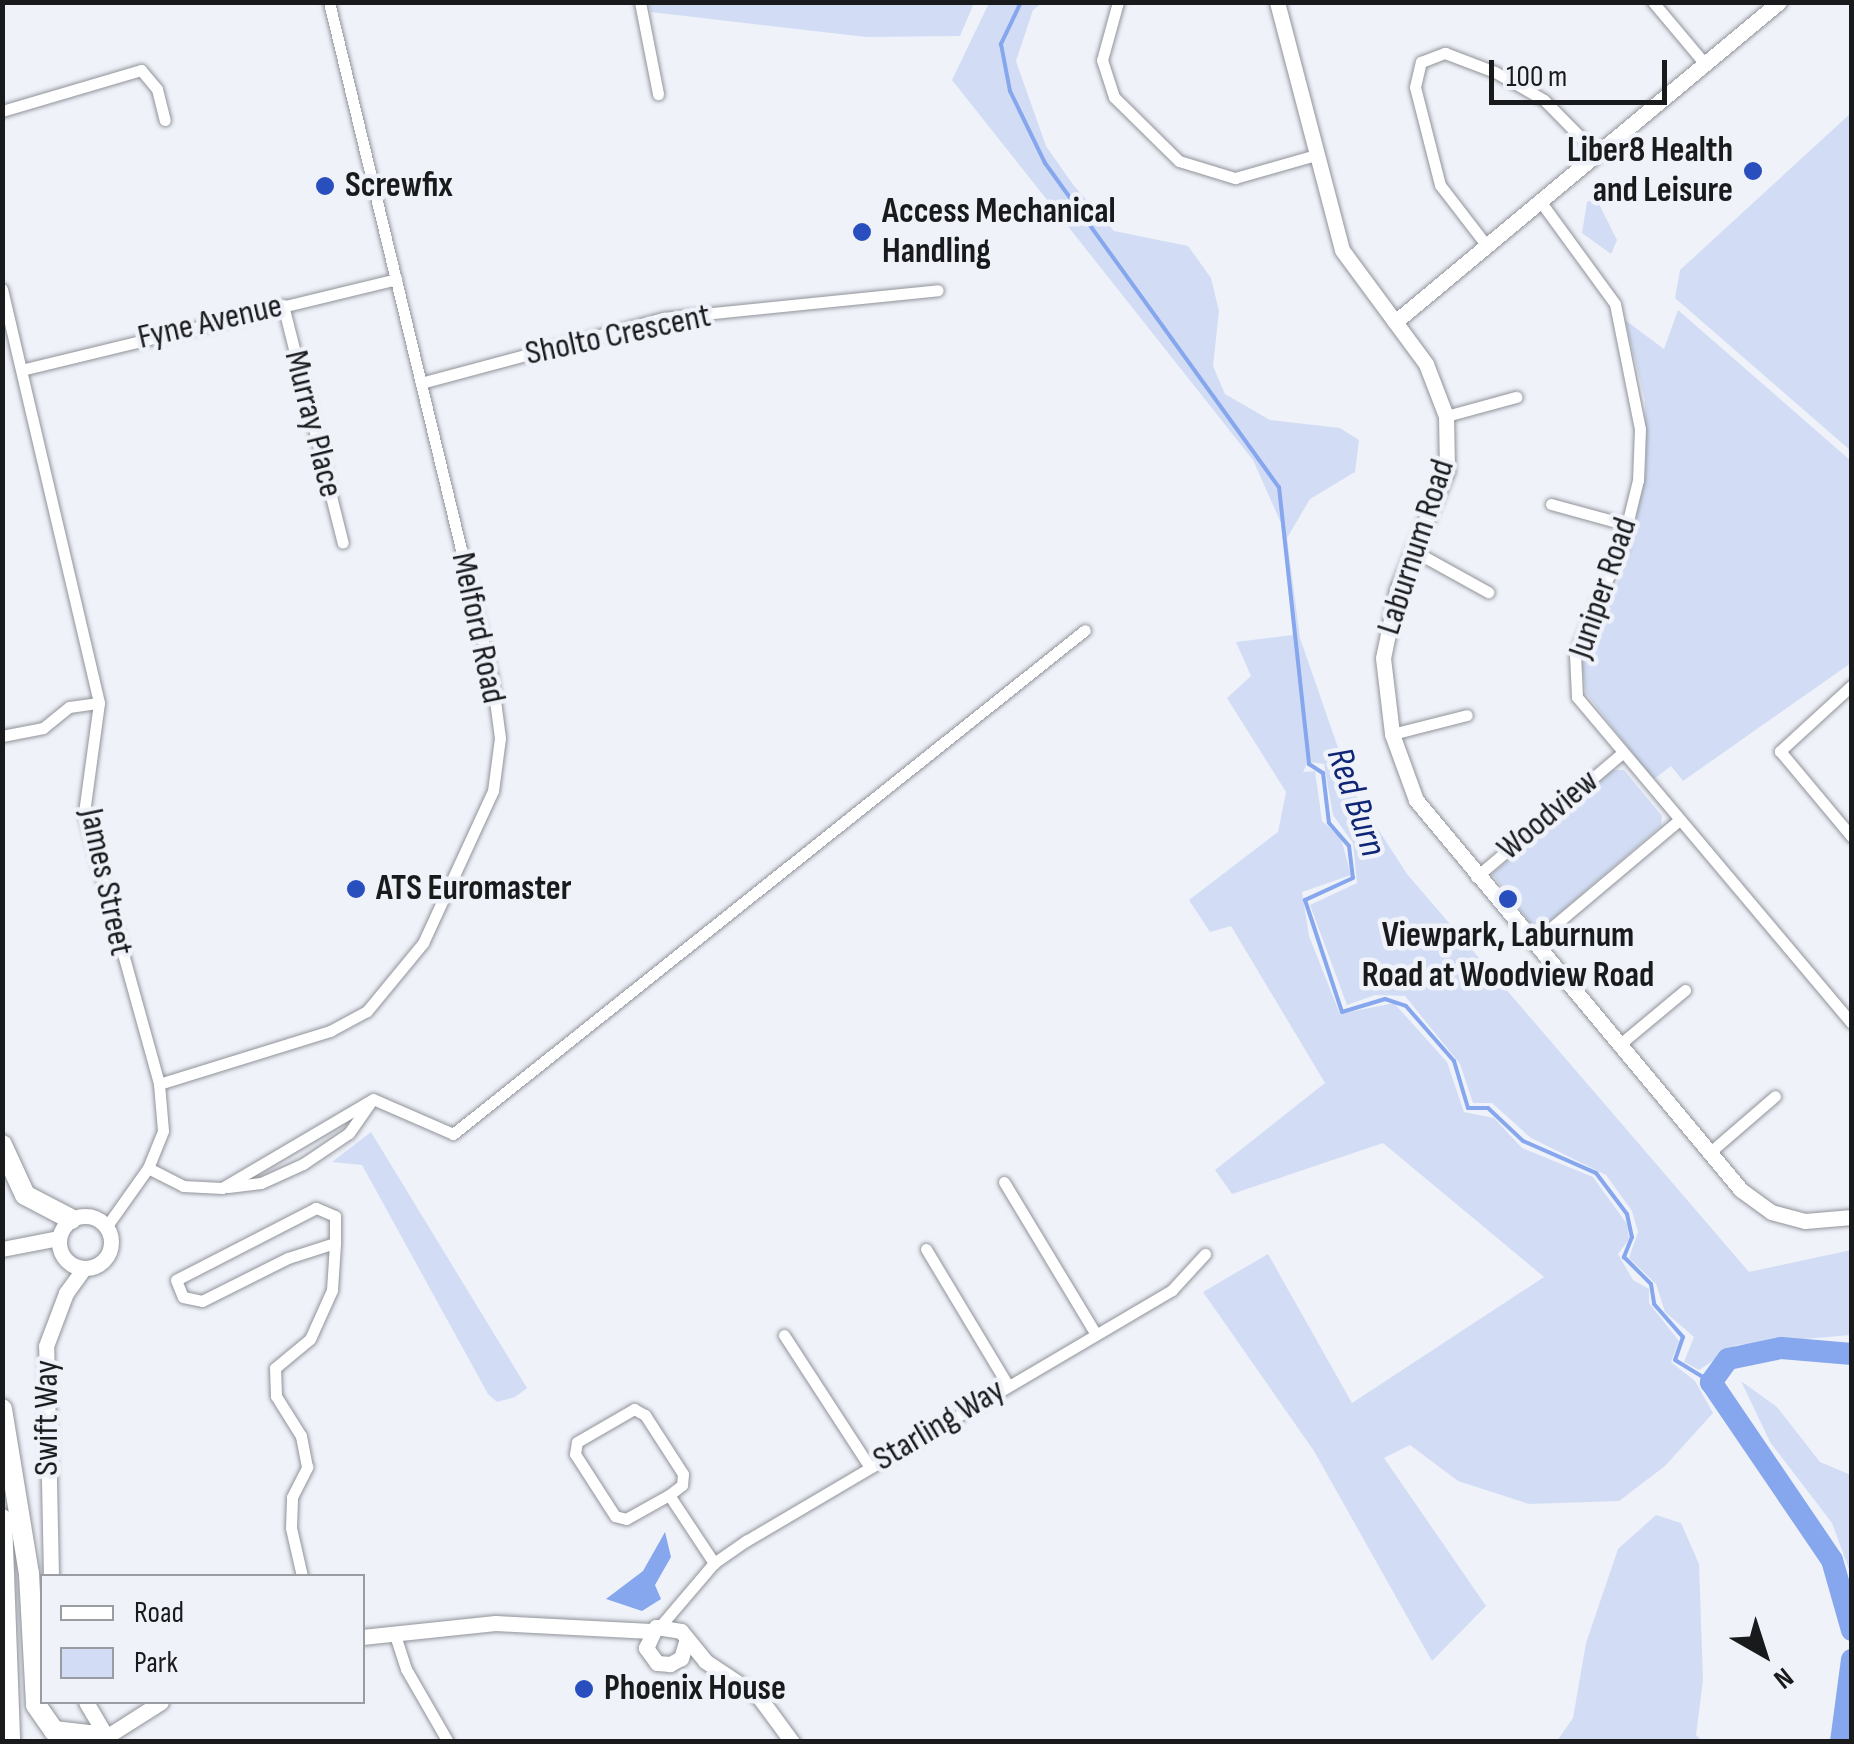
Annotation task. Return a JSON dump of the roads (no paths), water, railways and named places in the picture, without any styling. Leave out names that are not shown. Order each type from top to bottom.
[{"type":"highway","points":[[2,1145],[26,1194],[71,1219]]},
{"type":"highway","points":[[2,1408],[28,1574],[36,1704],[54,1731],[105,1740]]},
{"type":"highway","points":[[2,1520],[10,1742]]},
{"type":"street","points":[[640,2],[658,94]]},
{"type":"street","points":[[1118,2],[1102,60],[1114,97],[1179,161],[1235,178],[1316,155]]},
{"type":"street","name":"Laburnum Road","points":[[1277,2],[1342,250],[1426,364],[1446,416],[1447,470],[1396,590],[1382,658],[1392,734],[1416,800],[1476,877],[1740,1190],[1771,1212],[1830,1222],[1852,1216]]},
{"type":"street","points":[[1654,2],[1706,64]]},
{"type":"street","points":[[1395,322],[1779,2]]},
{"type":"street","name":"Melford Road","points":[[159,1084],[330,1031],[367,1012],[423,943],[493,791],[500,738],[492,678],[331,3]]},
{"type":"street","points":[[1487,246],[1440,185],[1415,86],[1417,69],[1428,56],[1445,54],[1527,90],[1597,154]]},
{"type":"street","points":[[2,111],[141,70],[157,89],[165,120]]},
{"type":"street","name":"Juniper Road","points":[[1540,201],[1615,304],[1640,429],[1628,526],[1573,668],[1577,696],[1677,822],[1852,1022]]},
{"type":"street","name":"Fyne Avenue","points":[[26,369],[396,280]]},
{"type":"street","name":"James Street","points":[[2,289],[26,369],[100,702],[84,813],[159,1084],[163,1131],[148,1168],[106,1227],[108,1253],[84,1268]]},
{"type":"street","name":"Sholto Crescent","points":[[421,383],[664,318],[938,290]]},
{"type":"street","name":"Murray Place","points":[[283,306],[343,543]]},
{"type":"street","points":[[1446,416],[1516,398]]},
{"type":"street","points":[[1551,504],[1628,526]]},
{"type":"street","points":[[1414,550],[1488,592]]},
{"type":"street","points":[[373,1099],[452,1134],[1085,630]]},
{"type":"street","points":[[1849,830],[1780,751],[1852,685]]},
{"type":"street","points":[[2,736],[43,728],[69,707],[100,702]]},
{"type":"street","points":[[1392,734],[1467,715]]},
{"type":"street","name":"Woodview","points":[[1476,877],[1621,754]]},
{"type":"street","points":[[1532,944],[1677,822]]},
{"type":"street","points":[[1618,1045],[1685,990]]},
{"type":"street","points":[[1709,1153],[1775,1096]]},
{"type":"street","points":[[222,1188],[373,1099]]},
{"type":"street","points":[[148,1168],[183,1186],[222,1188],[261,1182],[303,1164],[349,1133],[373,1099]]},
{"type":"street","points":[[1004,1182],[1095,1333]]},
{"type":"street","points":[[302,1574],[291,1528],[292,1498],[308,1467],[301,1436],[276,1396],[275,1368],[310,1339],[332,1290],[335,1243],[335,1216],[316,1208],[176,1280],[184,1297],[202,1301],[288,1258],[335,1243]]},
{"type":"street","points":[[6,1248],[58,1238],[71,1219],[92,1216],[106,1227]]},
{"type":"street","points":[[58,1238],[64,1258],[84,1268]]},
{"type":"street","points":[[926,1250],[1007,1384]]},
{"type":"street","name":"Starling Way","points":[[657,1627],[682,1606],[714,1563],[869,1466],[1172,1290],[1205,1254]]},
{"type":"street","name":"Swift Way","points":[[51,1574],[46,1346],[66,1293],[84,1268]]},
{"type":"street","points":[[784,1335],[869,1466]]},
{"type":"street","points":[[634,1409],[646,1414],[683,1474],[682,1485],[669,1495],[626,1519],[615,1516],[575,1454],[577,1442],[634,1409]]},
{"type":"street","points":[[669,1495],[714,1563]]},
{"type":"street","points":[[615,1630],[646,1648],[663,1665],[682,1644],[682,1606]]},
{"type":"street","points":[[365,1637],[496,1624],[615,1630],[657,1627],[759,1697],[792,1742]]},
{"type":"street","points":[[646,1648],[657,1627]]},
{"type":"street","points":[[394,1632],[406,1669],[448,1742]]},
{"type":"street","points":[[87,1704],[105,1740],[158,1704]]},
{"type":"water","points":[[665,1532],[671,1557],[655,1585],[661,1599],[642,1611],[606,1599],[643,1571]]},
{"type":"waterway","name":"Red Burn","points":[[1021,2],[1001,44],[1010,91],[1045,163],[1279,487],[1309,764],[1323,773],[1329,823],[1349,846],[1353,878],[1305,900],[1342,1012],[1385,999],[1406,1006],[1454,1061],[1468,1108],[1488,1108],[1523,1141],[1596,1173],[1627,1214],[1632,1237],[1624,1257],[1651,1284],[1654,1304],[1683,1337],[1675,1360],[1711,1382]]},
{"type":"waterway","points":[[1852,1354],[1781,1348],[1728,1359],[1711,1382],[1832,1560],[1852,1630]]},
{"type":"waterway","points":[[1841,1742],[1852,1660]]},
{"type":"place","name":"Liber8 Health and Leisure","points":[[1753,171]]},
{"type":"place","name":"Screwfix","points":[[325,186]]},
{"type":"place","name":"Access Mechanical Handling","points":[[862,232]]},
{"type":"place","name":"ATS Euromaster","points":[[356,889]]},
{"type":"place","name":"Viewpark, Laburnum Road at Woodview Road","points":[[1508,899]]},
{"type":"place","name":"Phoenix House","points":[[584,1689]]}]
